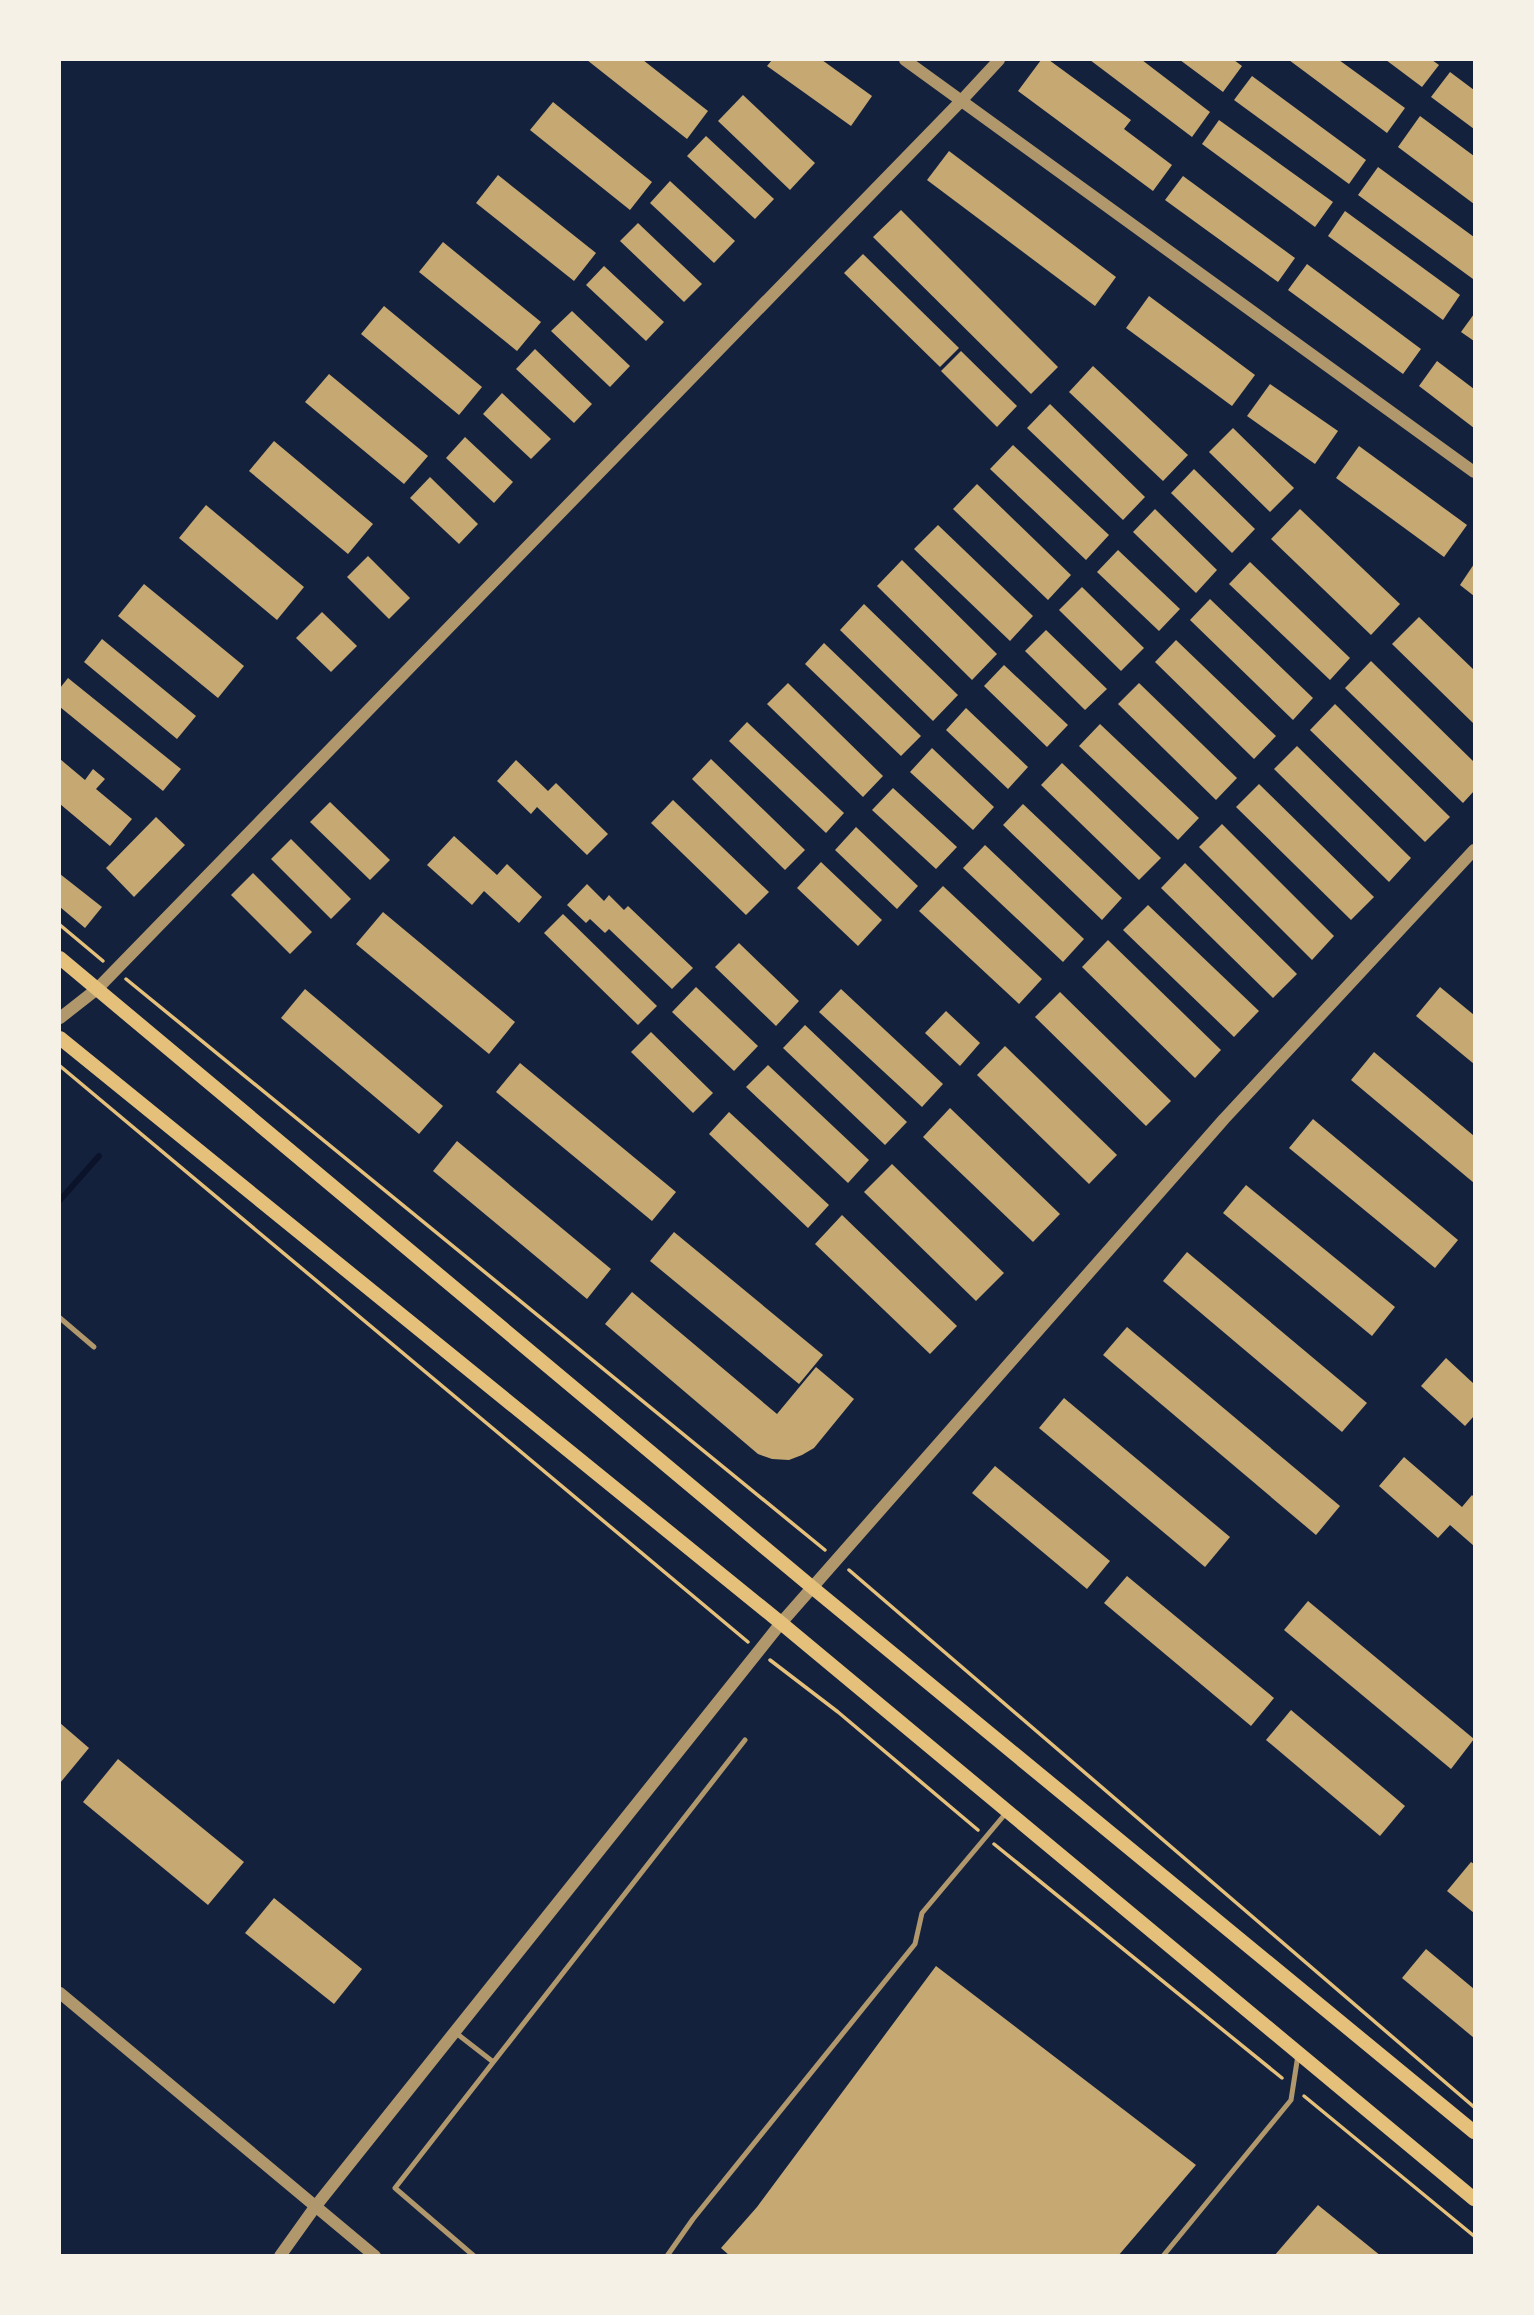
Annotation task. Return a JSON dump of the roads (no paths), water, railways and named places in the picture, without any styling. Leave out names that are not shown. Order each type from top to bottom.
[{"type":"main road","points":[[60,958],[813,1588],[1475,2132]]},
{"type":"main road","points":[[60,1038],[781,1623],[1475,2199]]},
{"type":"street","points":[[905,60],[1475,472]]},
{"type":"street","points":[[60,1018],[97,989],[999,60]]},
{"type":"street","points":[[281,2256],[315,2207],[781,1623],[1224,1119],[1475,850]]},
{"type":"street","points":[[60,1993],[375,2256]]},
{"type":"lane","points":[[60,1318],[94,1347]]},
{"type":"lane","points":[[474,2256],[395,2188],[745,1740]]},
{"type":"lane","points":[[667,2256],[692,2219],[915,1944],[922,1913],[1007,1811]]},
{"type":"lane","points":[[455,2032],[492,2061]]},
{"type":"lane","points":[[1163,2256],[1291,2101],[1298,2052]]},
{"type":"waterway","points":[[60,1200],[99,1156]]}]
